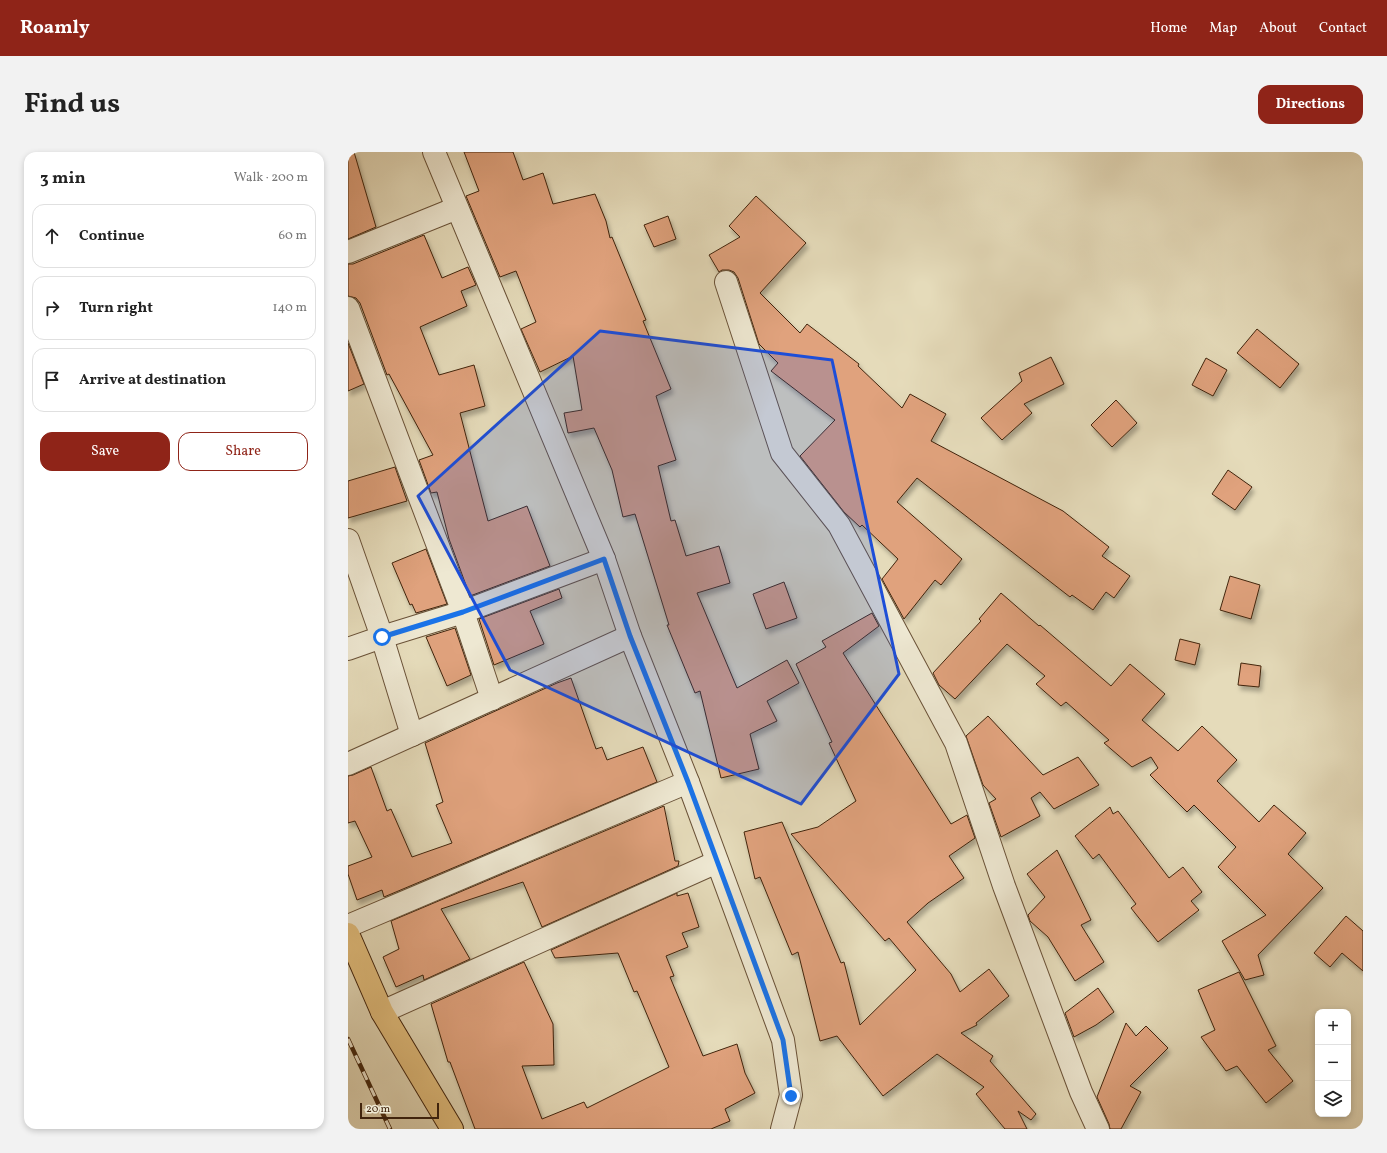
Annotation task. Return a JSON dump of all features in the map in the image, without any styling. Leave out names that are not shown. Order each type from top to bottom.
[{"type":"main road","points":[[348,934],[382,1012],[452,1129]]},
{"type":"street","points":[[434,152],[604,559],[630,636],[688,782],[783,1040],[791,1096],[782,1129]]},
{"type":"street","points":[[348,252],[458,208]]},
{"type":"street","points":[[726,282],[782,453],[839,525],[956,743],[1004,886],[1081,1092],[1098,1129]]},
{"type":"street","points":[[348,308],[463,612],[492,699]]},
{"type":"street","points":[[348,540],[382,637],[412,735]]},
{"type":"street","points":[[348,650],[382,637],[463,612],[604,559]]},
{"type":"street","points":[[348,764],[630,636]]},
{"type":"street","points":[[348,926],[688,782]]},
{"type":"street","points":[[382,1012],[718,862]]},
{"type":"highlighted area","points":[[600,331],[832,360],[899,674],[801,804],[510,670],[418,496]]},
{"type":"building","points":[[348,152],[354,152],[376,227],[348,239]]},
{"type":"building","points":[[464,152],[513,152],[523,180],[543,173],[553,204],[595,194],[606,221],[610,238],[612,237],[646,320],[643,321],[671,389],[656,396],[676,460],[658,466],[671,521],[675,520],[686,556],[719,546],[730,583],[697,593],[737,688],[787,660],[799,683],[767,701],[777,721],[750,734],[759,769],[721,778],[700,691],[695,693],[667,625],[669,625],[635,514],[623,517],[612,470],[594,428],[568,433],[564,413],[582,410],[573,356],[540,372],[521,329],[536,322],[516,271],[500,277],[466,196],[479,191]]},
{"type":"building","points":[[756,196],[806,243],[760,293],[800,333],[807,324],[859,364],[858,366],[902,408],[910,394],[946,414],[931,441],[1063,511],[1109,547],[1102,556],[1130,576],[1114,598],[1106,592],[1093,610],[1072,595],[1070,597],[917,478],[897,502],[962,559],[941,585],[935,580],[904,619],[882,579],[898,559],[862,525],[860,527],[844,512],[800,456],[835,420],[771,371],[778,363],[759,344],[738,278],[734,272],[729,270],[722,270],[719,272],[709,255],[740,237],[729,226]]},
{"type":"building","points":[[668,216],[676,239],[654,247],[644,225]]},
{"type":"building","points":[[424,235],[442,278],[468,267],[476,285],[461,291],[467,306],[420,327],[439,375],[474,365],[485,406],[460,413],[488,521],[527,506],[550,566],[470,596],[449,539],[437,492],[431,493],[419,460],[433,455],[389,374],[387,375],[360,303],[356,298],[348,296],[348,264],[353,264]]},
{"type":"building","points":[[1257,329],[1299,364],[1280,388],[1237,353]]},
{"type":"building","points":[[348,343],[364,384],[348,391]]},
{"type":"building","points":[[1051,357],[1064,384],[1024,404],[1032,413],[1002,440],[981,418],[1022,381],[1019,373]]},
{"type":"building","points":[[1206,358],[1227,370],[1213,396],[1192,385]]},
{"type":"building","points":[[1116,400],[1137,423],[1112,447],[1091,425]]},
{"type":"building","points":[[395,467],[407,501],[348,518],[348,481]]},
{"type":"building","points":[[1228,470],[1252,487],[1235,510],[1212,494]]},
{"type":"building","points":[[426,549],[447,604],[416,613],[412,604],[410,605],[392,563]]},
{"type":"building","points":[[1230,576],[1260,585],[1251,619],[1220,610]]},
{"type":"building","points":[[784,582],[797,618],[766,629],[753,594]]},
{"type":"building","points":[[559,589],[562,598],[530,611],[544,644],[494,665],[479,619]]},
{"type":"building","points":[[1001,593],[1111,686],[1130,664],[1165,694],[1142,720],[1178,751],[1202,726],[1237,760],[1217,781],[1259,822],[1274,805],[1306,833],[1288,854],[1323,888],[1258,955],[1264,975],[1245,980],[1222,941],[1266,915],[1218,867],[1236,847],[1194,805],[1187,812],[1150,775],[1158,768],[1151,757],[1132,767],[1104,743],[1109,740],[1066,702],[1061,706],[1036,684],[1045,676],[1007,644],[955,699],[939,685],[933,673],[981,621],[979,619]]},
{"type":"building","points":[[872,613],[879,626],[843,653],[951,824],[967,815],[975,838],[949,856],[964,878],[928,903],[907,922],[951,974],[960,992],[989,969],[1009,996],[976,1023],[977,1025],[961,1033],[993,1056],[990,1061],[1036,1114],[1031,1120],[1018,1111],[1027,1129],[1005,1129],[976,1094],[984,1087],[937,1054],[883,1096],[837,1036],[820,1041],[798,952],[792,955],[760,877],[755,879],[744,832],[782,822],[841,963],[844,962],[860,1025],[916,970],[889,938],[885,941],[791,834],[818,827],[856,801],[829,743],[832,742],[796,664],[826,647],[822,641]]},
{"type":"building","points":[[455,628],[471,675],[447,686],[426,637]]},
{"type":"building","points":[[1180,639],[1200,644],[1195,665],[1175,660]]},
{"type":"building","points":[[1241,663],[1261,666],[1259,687],[1238,685]]},
{"type":"building","points":[[571,678],[596,749],[602,747],[607,760],[643,747],[657,782],[384,897],[382,890],[357,900],[348,874],[348,866],[372,857],[355,821],[348,823],[348,776],[371,767],[387,811],[391,809],[412,857],[452,843],[436,805],[443,802],[425,743]]},
{"type":"building","points":[[988,716],[1043,775],[1078,757],[1099,785],[1054,809],[1040,792],[1031,798],[1040,816],[1001,837],[989,803],[996,799],[983,785],[966,736]]},
{"type":"building","points":[[664,806],[675,861],[679,861],[678,866],[542,927],[523,882],[441,909],[470,959],[424,980],[423,975],[396,987],[383,957],[399,949],[391,921]]},
{"type":"building","points":[[1110,807],[1113,814],[1118,811],[1169,878],[1183,867],[1202,892],[1191,901],[1199,910],[1158,942],[1131,908],[1136,904],[1099,854],[1093,859],[1075,836]]},
{"type":"building","points":[[1057,850],[1091,920],[1081,925],[1104,962],[1075,981],[1048,937],[1030,921],[1028,915],[1045,897],[1027,874]]},
{"type":"building","points":[[677,893],[677,896],[688,893],[699,927],[682,933],[688,947],[666,956],[674,976],[670,977],[703,1056],[737,1044],[745,1073],[755,1093],[725,1109],[730,1121],[711,1129],[475,1129],[450,1062],[448,1062],[431,1004],[524,962],[553,1024],[554,1065],[522,1066],[542,1119],[584,1102],[587,1108],[669,1067],[637,991],[634,992],[618,953],[555,958],[551,950]]},
{"type":"building","points":[[1346,916],[1363,931],[1363,971],[1342,953],[1330,967],[1314,953]]},
{"type":"building","points":[[1239,972],[1276,1046],[1268,1050],[1293,1081],[1266,1103],[1237,1066],[1226,1071],[1201,1037],[1215,1030],[1198,990]]},
{"type":"building","points":[[1098,988],[1114,1012],[1096,1025],[1074,1037],[1065,1013]]},
{"type":"building","points":[[1126,1023],[1136,1036],[1146,1026],[1168,1048],[1130,1086],[1141,1092],[1121,1129],[1110,1129],[1097,1097]]},
{"type":"railway","points":[[348,1039],[390,1129]]},
{"type":"route","points":[[382,637],[463,612],[604,559],[630,636],[688,782],[783,1040],[791,1096]]}]
